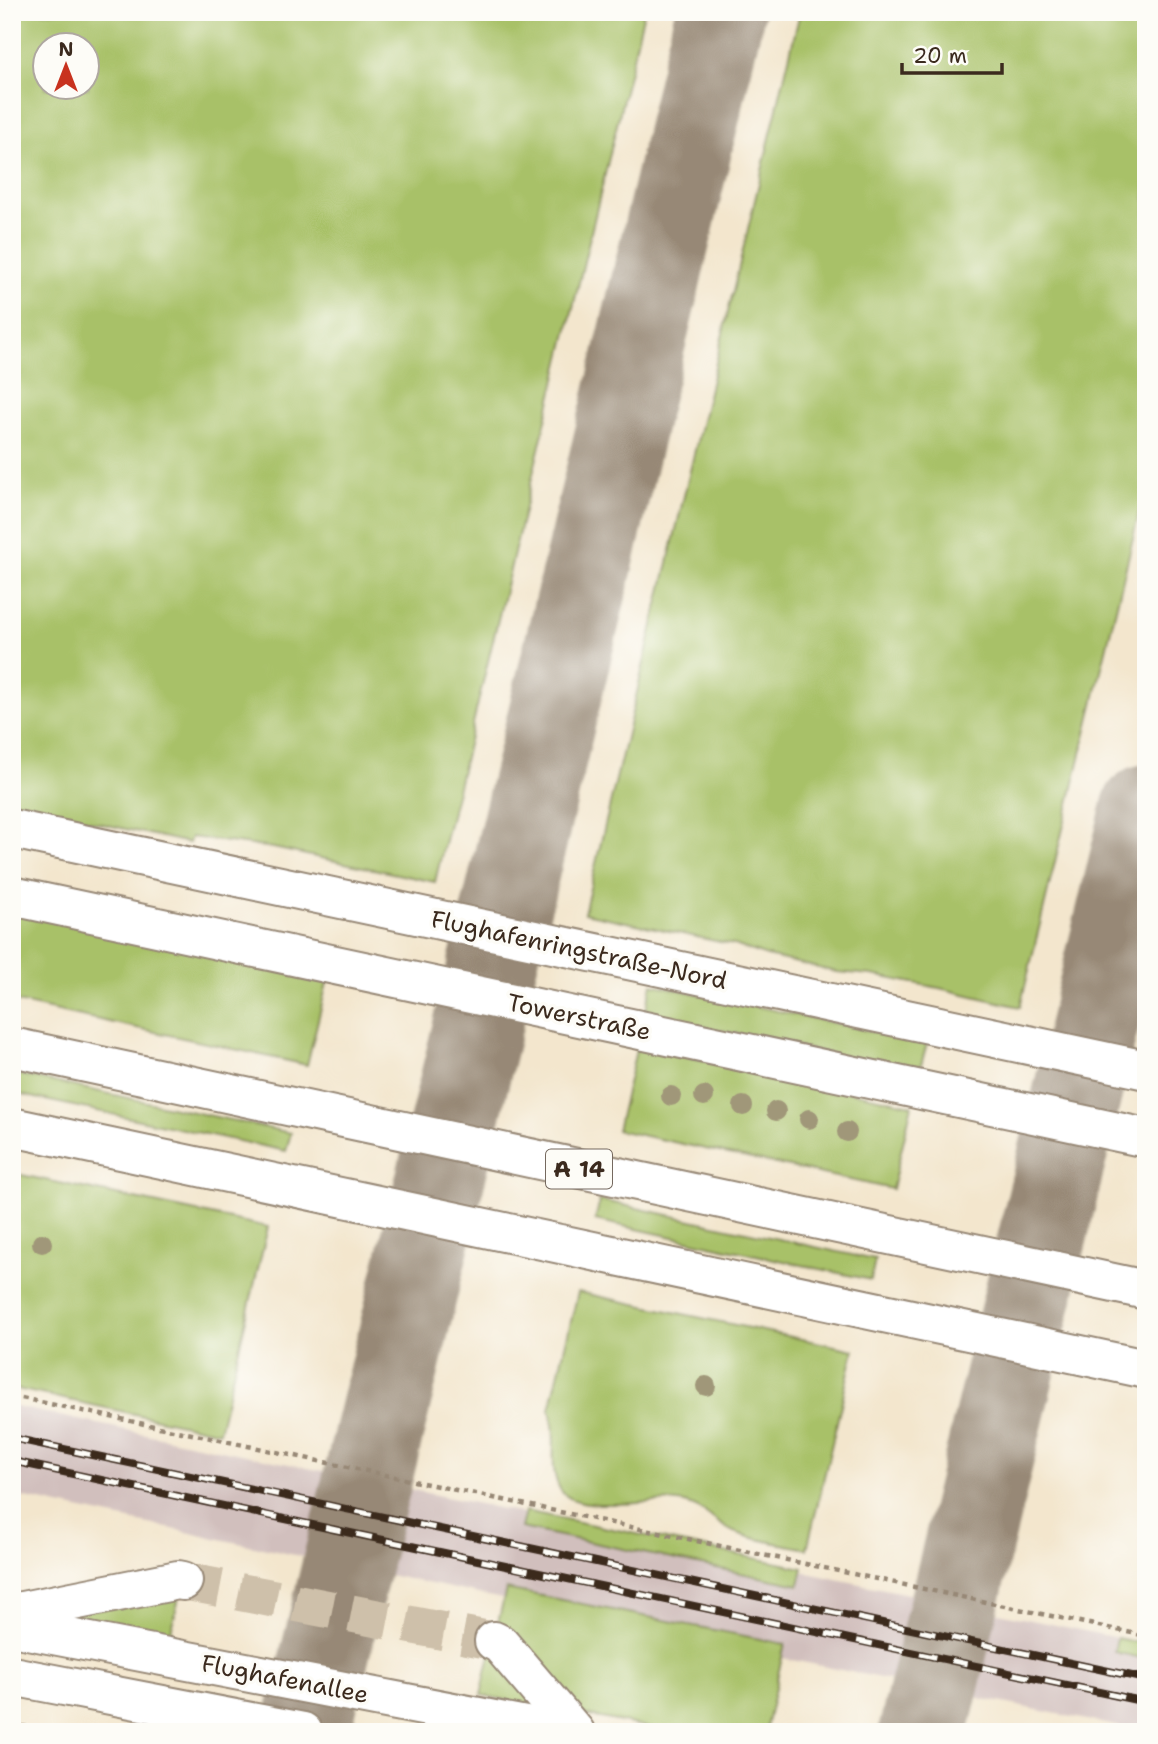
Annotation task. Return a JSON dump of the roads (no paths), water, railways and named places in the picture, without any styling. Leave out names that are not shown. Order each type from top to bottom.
[{"type":"main road","name":"Flughafenringstraße-Nord","points":[[12,830],[1146,1070]]},
{"type":"main road","name":"Towerstraße","points":[[12,896],[1146,1138]]},
{"type":"main road","name":"A 14","points":[[12,1047],[1146,1290]]},
{"type":"main road","points":[[12,1127],[1146,1369]]},
{"type":"main road","points":[[12,1613],[183,1581]]},
{"type":"main road","name":"Flughafenallee","points":[[12,1627],[557,1732]]},
{"type":"main road","points":[[494,1641],[500,1644],[575,1732]]},
{"type":"main road","name":"Flughafenallee","points":[[12,1676],[303,1732]]},
{"type":"tunnel","points":[[183,1581],[494,1641]]},
{"type":"railway","points":[[12,1438],[1146,1679]]},
{"type":"railway","points":[[12,1461],[1146,1702]]}]
